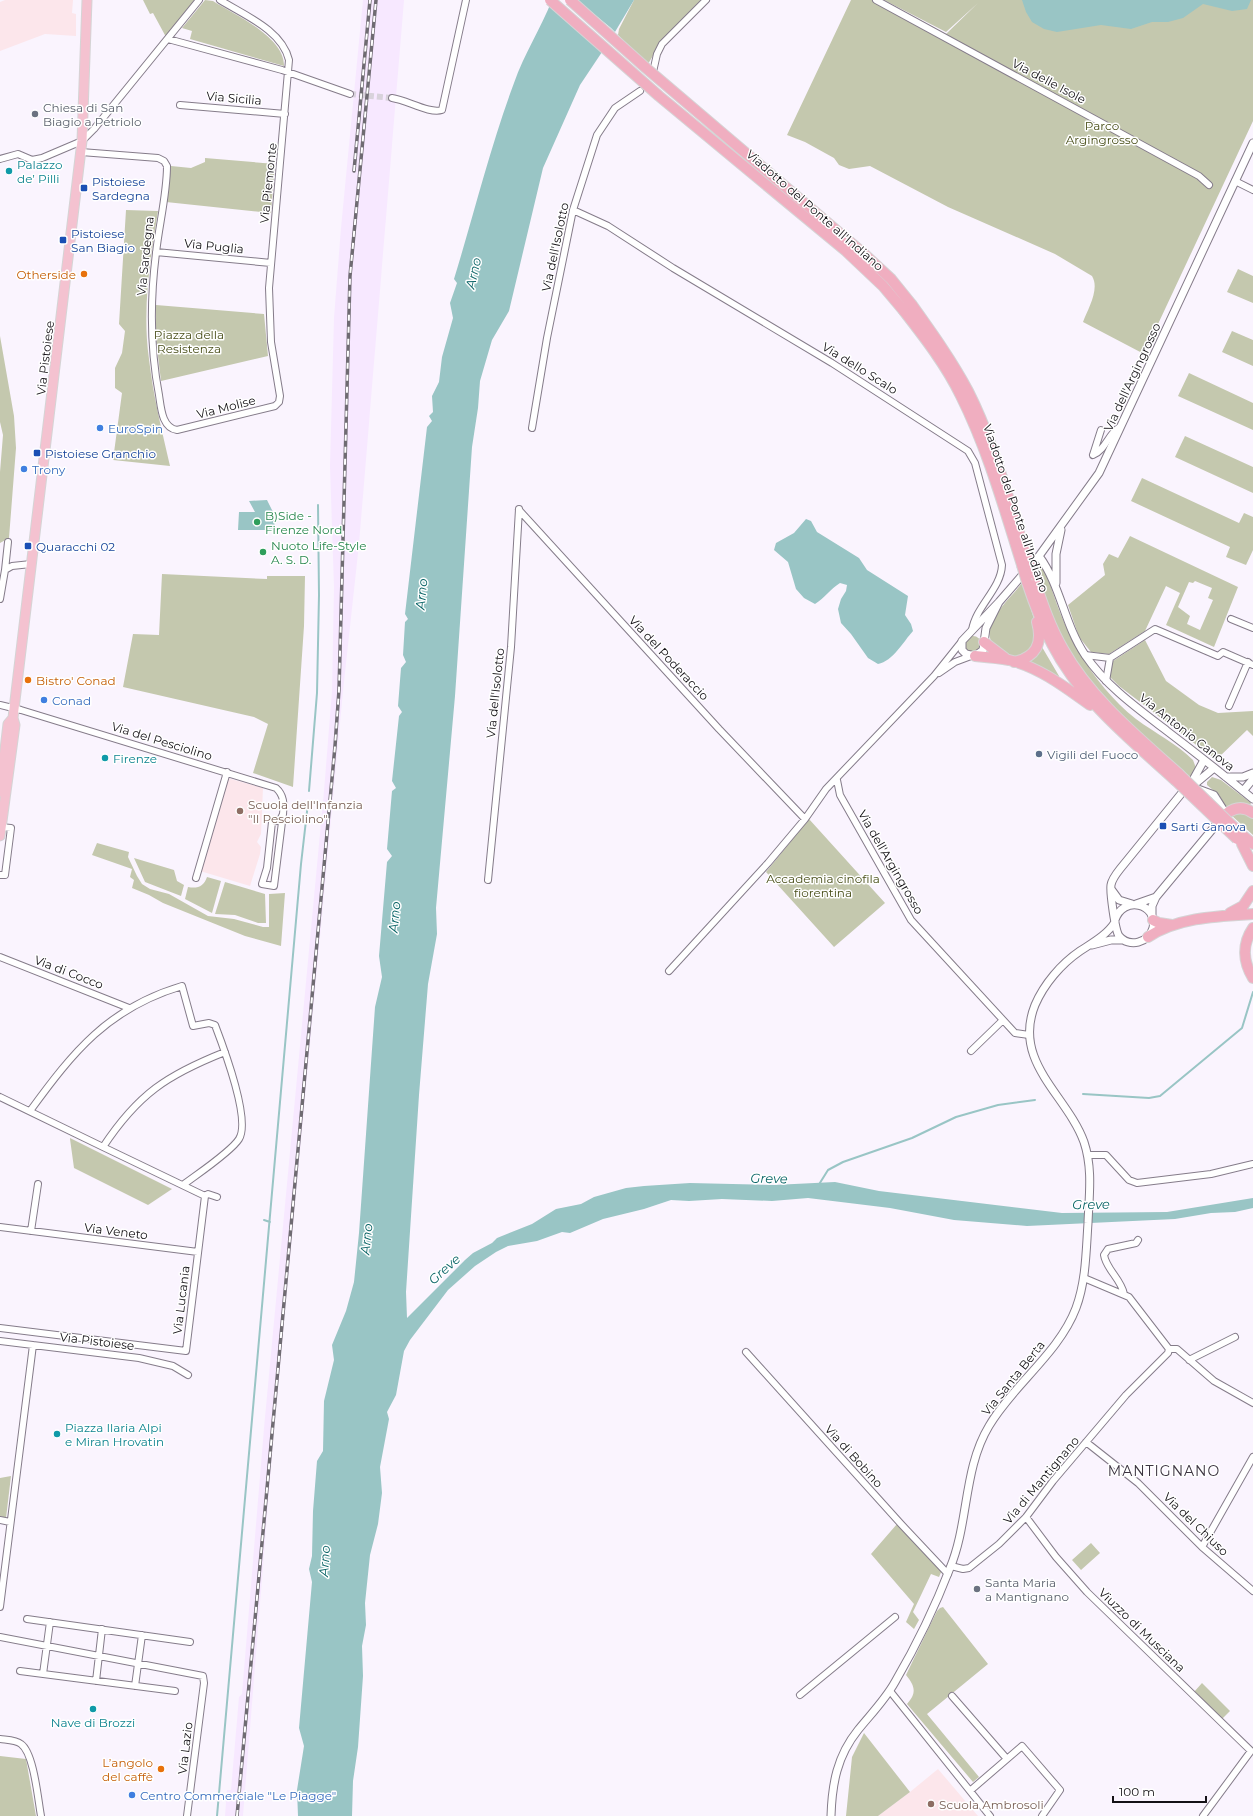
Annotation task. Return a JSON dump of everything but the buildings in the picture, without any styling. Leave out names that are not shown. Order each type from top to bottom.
[{"type":"highway","name":"Viadotto del Ponte all'Indiano","points":[[550,0],[659,96],[846,251],[908,308]]},
{"type":"highway","name":"Viadotto del Ponte all'Indiano","points":[[570,0],[646,68],[864,254],[891,279],[961,396],[984,449],[1030,577],[1055,634],[1069,660],[1083,679],[1177,777]]},
{"type":"highway","name":"Viadotto del Ponte all'Indiano","points":[[1030,577],[1037,610],[1057,653],[1078,686],[1107,718],[1177,777],[1246,841],[1253,855]]},
{"type":"highway","points":[[973,656],[1011,661],[1030,654],[1035,649],[1040,639],[1030,577]]},
{"type":"highway","points":[[983,640],[993,650],[1011,661],[1059,683],[1107,718]]},
{"type":"highway","points":[[1226,814],[1239,808],[1246,809],[1253,813]]},
{"type":"highway","points":[[1246,841],[1253,866]]},
{"type":"highway","points":[[1220,916],[1239,909],[1248,900],[1253,891]]},
{"type":"highway","points":[[1148,937],[1172,925],[1220,916],[1253,914]]},
{"type":"highway","points":[[1152,918],[1159,923],[1172,925]]},
{"type":"highway","points":[[1253,928],[1248,937],[1245,954],[1247,968],[1253,978]]},
{"type":"main road","name":"Via Pistoiese","points":[[0,831],[15,725],[13,718],[14,709],[81,152],[87,0]]},
{"type":"main road","name":"Via Pistoiese","points":[[0,792],[8,724],[13,718]]},
{"type":"street","points":[[0,159],[18,154],[35,160],[82,141],[94,129],[199,0]]},
{"type":"street","name":"Via Piemonte","points":[[220,0],[268,30],[280,41],[288,56],[285,114],[271,263],[270,322],[273,357],[280,396],[279,402]]},
{"type":"street","points":[[392,98],[404,100],[430,111],[442,110],[466,0]]},
{"type":"street","points":[[653,72],[657,54],[662,44],[706,0]]},
{"type":"street","name":"Via delle Isole","points":[[876,0],[1199,176],[1209,184]]},
{"type":"street","points":[[168,39],[288,72],[350,94]]},
{"type":"street","name":"Via dell'Isolotto","points":[[532,428],[546,338],[573,210],[597,135],[615,108],[640,90]]},
{"type":"street","name":"Via Sicilia","points":[[180,105],[285,114]]},
{"type":"street","name":"Via dell'Argingrosso","points":[[669,971],[768,864],[805,819],[826,789],[837,780],[842,771],[884,730],[934,676],[962,641],[999,602],[1039,556],[1099,473],[1253,143]]},
{"type":"street","name":"Via Sardegna","points":[[81,152],[158,158],[164,161],[167,168],[151,304],[153,359],[164,419],[170,428],[177,430]]},
{"type":"street","points":[[1235,181],[1253,190]]},
{"type":"street","name":"Via dello Scalo","points":[[573,210],[608,226],[667,264],[832,363],[968,451],[975,463],[1002,565],[999,576],[975,621],[972,630]]},
{"type":"street","name":"Via Puglia","points":[[156,252],[271,263]]},
{"type":"street","name":"Via Molise","points":[[177,430],[275,406],[279,402]]},
{"type":"street","points":[[1101,430],[1093,455],[1100,453],[1113,432],[1120,427]]},
{"type":"street","name":"Via dell'Isolotto","points":[[488,880],[511,647],[519,509]]},
{"type":"street","name":"Via del Poderaccio","points":[[519,509],[533,528],[805,819]]},
{"type":"street","name":"Via Antonio Canova","points":[[1055,571],[1058,543],[1064,522]]},
{"type":"street","points":[[0,599],[8,542]]},
{"type":"street","name":"Via Antonio Canova","points":[[1046,546],[1052,557],[1056,585]]},
{"type":"street","name":"Via Antonio Canova","points":[[1039,556],[1056,585],[1070,626],[1085,655],[1106,681],[1253,799]]},
{"type":"street","points":[[5,570],[12,566],[31,564]]},
{"type":"street","name":"Via dell'Argingrosso","points":[[934,676],[955,662],[973,656],[983,650],[983,640],[988,623],[999,602]]},
{"type":"street","points":[[1231,619],[1253,628]]},
{"type":"street","points":[[1085,655],[1110,658],[1155,629],[1218,656],[1224,652],[1250,664],[1229,706]]},
{"type":"street","points":[[972,630],[983,640]]},
{"type":"street","points":[[962,641],[964,652],[973,656]]},
{"type":"street","points":[[1106,681],[1110,658]]},
{"type":"street","name":"Via del Pesciolino","points":[[0,705],[227,772],[276,788],[283,799],[283,814],[274,886],[262,884],[266,868],[272,822],[280,820],[283,814]]},
{"type":"street","points":[[1196,784],[1204,760]]},
{"type":"street","points":[[1196,784],[1214,768]]},
{"type":"street","points":[[196,878],[227,772]]},
{"type":"street","points":[[1226,777],[1243,777],[1253,773]]},
{"type":"street","points":[[1244,791],[1253,779]]},
{"type":"street","name":"Via dell'Argingrosso","points":[[837,780],[840,795],[911,920],[1018,1035],[1029,1035]]},
{"type":"street","points":[[1196,784],[1214,795],[1226,814]]},
{"type":"street","points":[[1123,940],[1118,934],[1115,921],[1111,888],[1112,880],[1171,806],[1182,795]]},
{"type":"street","points":[[1086,947],[1111,940],[1123,940],[1134,943],[1142,941],[1148,937],[1152,930],[1152,906],[1156,897],[1215,826]]},
{"type":"street","name":"Via Pistoiese","points":[[0,831],[11,828],[5,876],[0,875]]},
{"type":"street","points":[[1111,888],[1119,900],[1144,907],[1152,918]]},
{"type":"street","points":[[1029,1035],[1032,1012],[1044,989],[1062,967],[1106,932],[1115,921],[1121,910],[1156,897]]},
{"type":"street","name":"Via di Cocco","points":[[0,957],[130,1008]]},
{"type":"street","points":[[30,1111],[63,1066],[83,1043],[109,1022],[130,1008],[152,996],[182,986],[193,1026],[209,1023],[215,1025],[225,1052],[242,1113],[242,1133],[236,1143],[183,1186]]},
{"type":"street","points":[[971,1051],[1003,1020]]},
{"type":"street","name":"Via Santa Berta","points":[[951,1566],[960,1535],[973,1467],[982,1440],[998,1412],[1066,1328],[1076,1309],[1084,1278],[1090,1186],[1088,1155],[1078,1130],[1036,1062],[1029,1035]]},
{"type":"street","points":[[103,1146],[130,1110],[153,1089],[188,1067],[225,1052]]},
{"type":"street","points":[[0,1097],[183,1186],[205,1196],[208,1194],[217,1197]]},
{"type":"street","points":[[1088,1155],[1106,1155],[1129,1180],[1137,1183],[1196,1176],[1253,1164]]},
{"type":"street","points":[[31,1231],[38,1184]]},
{"type":"street","name":"Via Lucania","points":[[75,1336],[186,1351],[205,1196]]},
{"type":"street","name":"Via Veneto","points":[[0,1227],[198,1252]]},
{"type":"street","points":[[1124,1294],[1121,1286],[1105,1261],[1105,1252],[1112,1247],[1136,1243],[1138,1240]]},
{"type":"street","points":[[1084,1278],[1124,1294],[1132,1300],[1169,1349],[1177,1349],[1214,1381],[1253,1403]]},
{"type":"street","points":[[0,1328],[75,1336],[74,1350]]},
{"type":"street","points":[[1189,1360],[1235,1337]]},
{"type":"street","name":"Via Pistoiese","points":[[0,1341],[156,1361],[173,1366],[188,1375]]},
{"type":"street","points":[[0,1607],[33,1345]]},
{"type":"street","name":"Via di Mantignano","points":[[951,1566],[964,1569],[972,1567],[999,1544],[1026,1517],[1053,1481],[1126,1395],[1168,1352],[1169,1349]]},
{"type":"street","name":"Via di Bobino","points":[[746,1352],[948,1574]]},
{"type":"street","name":"Via del Chiuso","points":[[1086,1442],[1138,1483],[1202,1547],[1253,1591]]},
{"type":"street","points":[[1202,1547],[1253,1457]]},
{"type":"street","name":"Viuzzo di Musciana","points":[[1026,1517],[1056,1557],[1087,1592],[1252,1751]]},
{"type":"street","points":[[0,1520],[10,1522]]},
{"type":"street","points":[[831,1816],[834,1782],[844,1752],[858,1730],[890,1691],[934,1605],[951,1566]]},
{"type":"street","points":[[800,1695],[894,1617]]},
{"type":"street","points":[[27,1619],[190,1642]]},
{"type":"street","points":[[43,1674],[50,1622]]},
{"type":"street","points":[[96,1681],[102,1629]]},
{"type":"street","points":[[135,1686],[142,1635]]},
{"type":"street","points":[[0,1637],[138,1663]]},
{"type":"street","name":"Via Lazio","points":[[138,1663],[200,1674],[205,1679],[187,1816]]},
{"type":"street","points":[[20,1671],[175,1691]]},
{"type":"street","points":[[890,1691],[971,1790],[990,1816]]},
{"type":"street","points":[[952,1696],[1007,1759]]},
{"type":"street","points":[[0,1739],[20,1743],[26,1748],[41,1816]]},
{"type":"street","points":[[971,1790],[1022,1746],[1060,1790],[1042,1816]]},
{"type":"street","points":[[1203,1816],[1252,1751]]},
{"type":"street","points":[[971,1790],[996,1816]]},
{"type":"shaded area","points":[[5,0],[73,0],[72,13],[76,14],[76,36],[45,34],[0,51],[0,2]]},
{"type":"shaded area","points":[[363,0],[404,0],[359,544],[343,691],[274,1429],[243,1816],[225,1816],[227,1790],[231,1790],[239,1697],[242,1694],[264,1428],[324,791],[332,691],[334,587],[330,466],[334,318],[341,228]]},
{"type":"shaded area","name":"Scuola dell'Infanzia \"Il Pesciolino\"","points":[[227,778],[263,788],[261,834],[257,842],[261,847],[250,886],[200,871]]},
{"type":"shaded area","name":"Scuola Ambrosoli","points":[[938,1769],[978,1816],[878,1816],[910,1792]]},
{"type":"green space","points":[[143,0],[195,0],[166,37],[153,13],[150,14]]},
{"type":"green space","points":[[205,0],[213,1],[268,36],[282,55],[284,66],[190,39],[192,31],[182,28]]},
{"type":"green space","points":[[634,0],[701,0],[660,44],[648,64],[618,35],[619,29]]},
{"type":"green space","name":"Parco Argingrosso","points":[[851,0],[883,0],[946,34],[978,3],[946,32],[884,0],[1253,0],[1253,121],[1144,354],[1083,322],[1094,293],[1095,287],[1092,276],[1055,254],[948,207],[870,166],[849,169],[839,165],[834,158],[805,142],[787,135]]},
{"type":"green space","points":[[205,158],[275,164],[271,213],[166,202],[171,166],[191,168],[205,162]]},
{"type":"green space","points":[[126,210],[158,211],[152,247],[146,322],[147,341],[155,399],[170,466],[113,460],[122,393],[115,388],[115,368],[122,353],[125,331],[119,324]]},
{"type":"green space","points":[[1238,269],[1253,276],[1253,303],[1227,292]]},
{"type":"green space","name":"Piazza della Resistenza","points":[[156,305],[264,314],[268,356],[161,381],[156,339]]},
{"type":"green space","points":[[1232,331],[1253,340],[1253,366],[1222,352]]},
{"type":"green space","points":[[0,336],[14,416],[16,448],[9,538],[0,543],[0,472],[3,435],[0,422]]},
{"type":"green space","points":[[1189,373],[1253,403],[1253,430],[1178,396]]},
{"type":"green space","points":[[1185,436],[1253,467],[1253,493],[1175,457]]},
{"type":"green space","points":[[1142,478],[1239,523],[1244,513],[1253,517],[1253,550],[1246,565],[1226,557],[1230,547],[1131,501]]},
{"type":"green space","points":[[1130,536],[1238,587],[1214,647],[1166,625],[1180,593],[1166,586],[1145,631],[1109,654],[1091,652],[1079,637],[1068,605],[1105,575],[1103,564],[1109,554],[1118,558]],"holes":[[[1195,581],[1212,588],[1208,598],[1213,600],[1200,630],[1187,624],[1190,616],[1178,607],[1189,582],[1193,583]]]},
{"type":"green space","points":[[1040,566],[1047,573],[1053,594],[1070,634],[1092,671],[1105,688],[1136,719],[1187,754],[1193,760],[1196,768],[1191,778],[1149,741],[1109,702],[1076,662],[1054,623],[1048,609],[1034,567]]},
{"type":"green space","points":[[162,574],[267,579],[267,576],[305,576],[304,626],[293,787],[253,773],[268,724],[254,717],[123,687],[133,634],[159,635]]},
{"type":"green space","points":[[1022,583],[1035,621],[1036,636],[1035,642],[1030,650],[1022,655],[1014,656],[1005,654],[998,650],[992,643],[990,635],[991,625],[993,619]]},
{"type":"green space","points":[[973,636],[980,641],[981,644],[976,651],[973,652],[966,647],[965,644],[970,637]]},
{"type":"green space","points":[[1145,640],[1166,681],[1199,705],[1218,713],[1253,711],[1253,736],[1247,730],[1216,760],[1119,686],[1110,677],[1113,661]]},
{"type":"green space","points":[[1042,647],[1059,676],[1059,678],[1025,661]]},
{"type":"green space","points":[[1212,777],[1221,780],[1251,803],[1250,805],[1236,803],[1226,807],[1219,795],[1207,785],[1207,782]]},
{"type":"green space","points":[[1245,813],[1253,819],[1253,835],[1231,815]]},
{"type":"green space","name":"Accademia cinofila fiorentina","points":[[809,819],[885,903],[834,947],[766,872]]},
{"type":"green space","points":[[97,843],[129,852],[128,857],[142,884],[150,889],[169,894],[208,916],[234,919],[263,927],[269,927],[269,894],[285,893],[281,946],[245,936],[163,903],[132,888],[134,880],[130,877],[132,869],[92,855]]},
{"type":"green space","points":[[134,858],[174,870],[177,881],[184,885],[181,896],[145,882]]},
{"type":"green space","points":[[207,877],[221,881],[212,913],[185,899],[188,887],[195,888],[202,885]]},
{"type":"green space","points":[[225,882],[265,894],[266,923],[258,923],[235,915],[215,914]]},
{"type":"green space","points":[[70,1138],[172,1189],[148,1205],[74,1168]]},
{"type":"green space","points":[[11,1476],[6,1518],[0,1516],[0,1478]]},
{"type":"green space","points":[[897,1524],[942,1570],[939,1577],[931,1574],[913,1612],[919,1620],[914,1629],[906,1622],[914,1604],[871,1554]]},
{"type":"green space","points":[[1091,1543],[1100,1553],[1081,1570],[1072,1560]]},
{"type":"green space","points":[[943,1607],[988,1664],[927,1714],[979,1777],[973,1782],[907,1704],[914,1690],[906,1675],[937,1611]]},
{"type":"green space","points":[[1202,1683],[1230,1711],[1222,1719],[1194,1692]]},
{"type":"green space","points":[[864,1733],[910,1792],[878,1816],[846,1816],[852,1757]]},
{"type":"green space","points":[[0,1756],[26,1759],[36,1816],[0,1816]]},
{"type":"water","name":"Arno","points":[[552,0],[634,0],[612,37],[580,85],[543,168],[509,311],[492,340],[480,381],[478,408],[472,447],[455,696],[436,908],[437,934],[428,984],[419,1095],[406,1292],[407,1318],[465,1260],[473,1253],[492,1243],[497,1238],[532,1224],[556,1209],[581,1204],[594,1197],[626,1188],[690,1183],[774,1185],[835,1182],[879,1191],[1062,1213],[1167,1212],[1253,1198],[1253,1208],[1235,1212],[1211,1213],[1175,1219],[1027,1226],[954,1220],[890,1208],[808,1198],[772,1201],[722,1199],[689,1201],[671,1200],[644,1209],[603,1219],[570,1233],[562,1232],[537,1241],[508,1246],[496,1252],[475,1266],[448,1290],[410,1340],[404,1351],[396,1395],[387,1412],[389,1419],[380,1467],[382,1493],[378,1524],[370,1555],[365,1603],[366,1625],[362,1646],[363,1676],[358,1747],[353,1781],[352,1816],[298,1816],[297,1790],[304,1746],[299,1728],[312,1582],[309,1569],[312,1556],[313,1511],[317,1461],[323,1451],[324,1401],[334,1360],[332,1345],[346,1311],[354,1282],[359,1233],[375,1007],[382,977],[379,956],[387,862],[392,856],[387,849],[392,791],[396,788],[392,781],[399,716],[402,712],[398,706],[401,668],[406,662],[403,655],[405,622],[408,619],[405,614],[427,427],[432,421],[429,416],[433,412],[432,396],[439,382],[442,357],[453,318],[450,303],[457,283],[454,279],[482,181],[497,131],[518,72]]},
{"type":"water","points":[[1022,0],[1251,0],[1247,9],[1232,11],[1203,4],[1183,18],[1168,22],[1152,22],[1131,29],[1101,25],[1057,32],[1044,29],[1032,22],[1026,12]]},
{"type":"water","name":"B)Side - Firenze Nord","points":[[267,500],[274,514],[275,530],[238,530],[239,512],[255,512],[249,501]]},
{"type":"water","points":[[806,519],[811,521],[817,532],[859,558],[867,570],[908,596],[905,615],[911,624],[913,631],[893,655],[883,662],[878,664],[868,658],[841,623],[838,609],[847,585],[840,583],[815,604],[804,598],[796,589],[788,562],[774,550],[776,543],[794,533]]},
{"type":"pier","points":[[550,0],[577,0],[617,34],[604,52],[548,5]]},
{"type":"waterway","points":[[309,791],[317,693],[319,595],[318,505]]},
{"type":"waterway","points":[[217,1816],[301,864],[308,803]]},
{"type":"waterway","points":[[1083,1094],[1149,1098],[1160,1096],[1242,1028],[1253,992]]},
{"type":"waterway","points":[[818,1186],[828,1170],[843,1162],[912,1138],[956,1117],[998,1105],[1035,1100]]},
{"type":"waterway","points":[[264,1220],[270,1222]]},
{"type":"tunnel","points":[[350,94],[392,98]]},
{"type":"railway","points":[[354,171],[370,0]]},
{"type":"railway","points":[[237,1816],[335,746],[339,690],[350,276],[376,0]]},
{"type":"place","name":"Chiesa di San Biagio a Petriolo","points":[[35,114]]},
{"type":"place","name":"Palazzo de’ Pilli","points":[[9,171]]},
{"type":"place","name":"Pistoiese Sardegna","points":[[84,188]]},
{"type":"place","name":"Pistoiese San Biagio","points":[[63,240]]},
{"type":"place","name":"Otherside","points":[[84,274]]},
{"type":"place","name":"EuroSpin","points":[[100,428]]},
{"type":"place","name":"Pistoiese Granchio","points":[[37,453]]},
{"type":"place","name":"Trony","points":[[24,469]]},
{"type":"place","name":"B)Side - Firenze Nord","points":[[257,522]]},
{"type":"place","name":"Quaracchi 02","points":[[28,546]]},
{"type":"place","name":"Nuoto Life-Style A. S. D.","points":[[263,552]]},
{"type":"place","name":"Bistro' Conad","points":[[28,680]]},
{"type":"place","name":"Conad","points":[[44,700]]},
{"type":"place","name":"Vigili del Fuoco","points":[[1039,754]]},
{"type":"place","name":"Firenze","points":[[105,758]]},
{"type":"place","name":"Scuola dell'Infanzia \"Il Pesciolino\"","points":[[240,811]]},
{"type":"place","name":"Sarti Canova","points":[[1163,826]]},
{"type":"place","name":"Piazza Ilaria Alpi e Miran Hrovatin","points":[[57,1434]]},
{"type":"place","name":"Santa Maria a Mantignano","points":[[977,1589]]},
{"type":"place","name":"Nave di Brozzi","points":[[93,1709]]},
{"type":"place","name":"L’angolo del caffè","points":[[161,1769]]},
{"type":"place","name":"Centro Commerciale \"Le Piagge\"","points":[[132,1795]]},
{"type":"place","name":"Scuola Ambrosoli","points":[[931,1804]]},
{"type":"district","name":"MANTIGNANO","points":[[1164,1471]]},
{"type":"water label","name":"Greve","points":[[769,1178]]},
{"type":"water label","name":"Greve","points":[[1091,1204]]},
{"type":"water label","name":"Greve","points":[[444,1269]]}]
